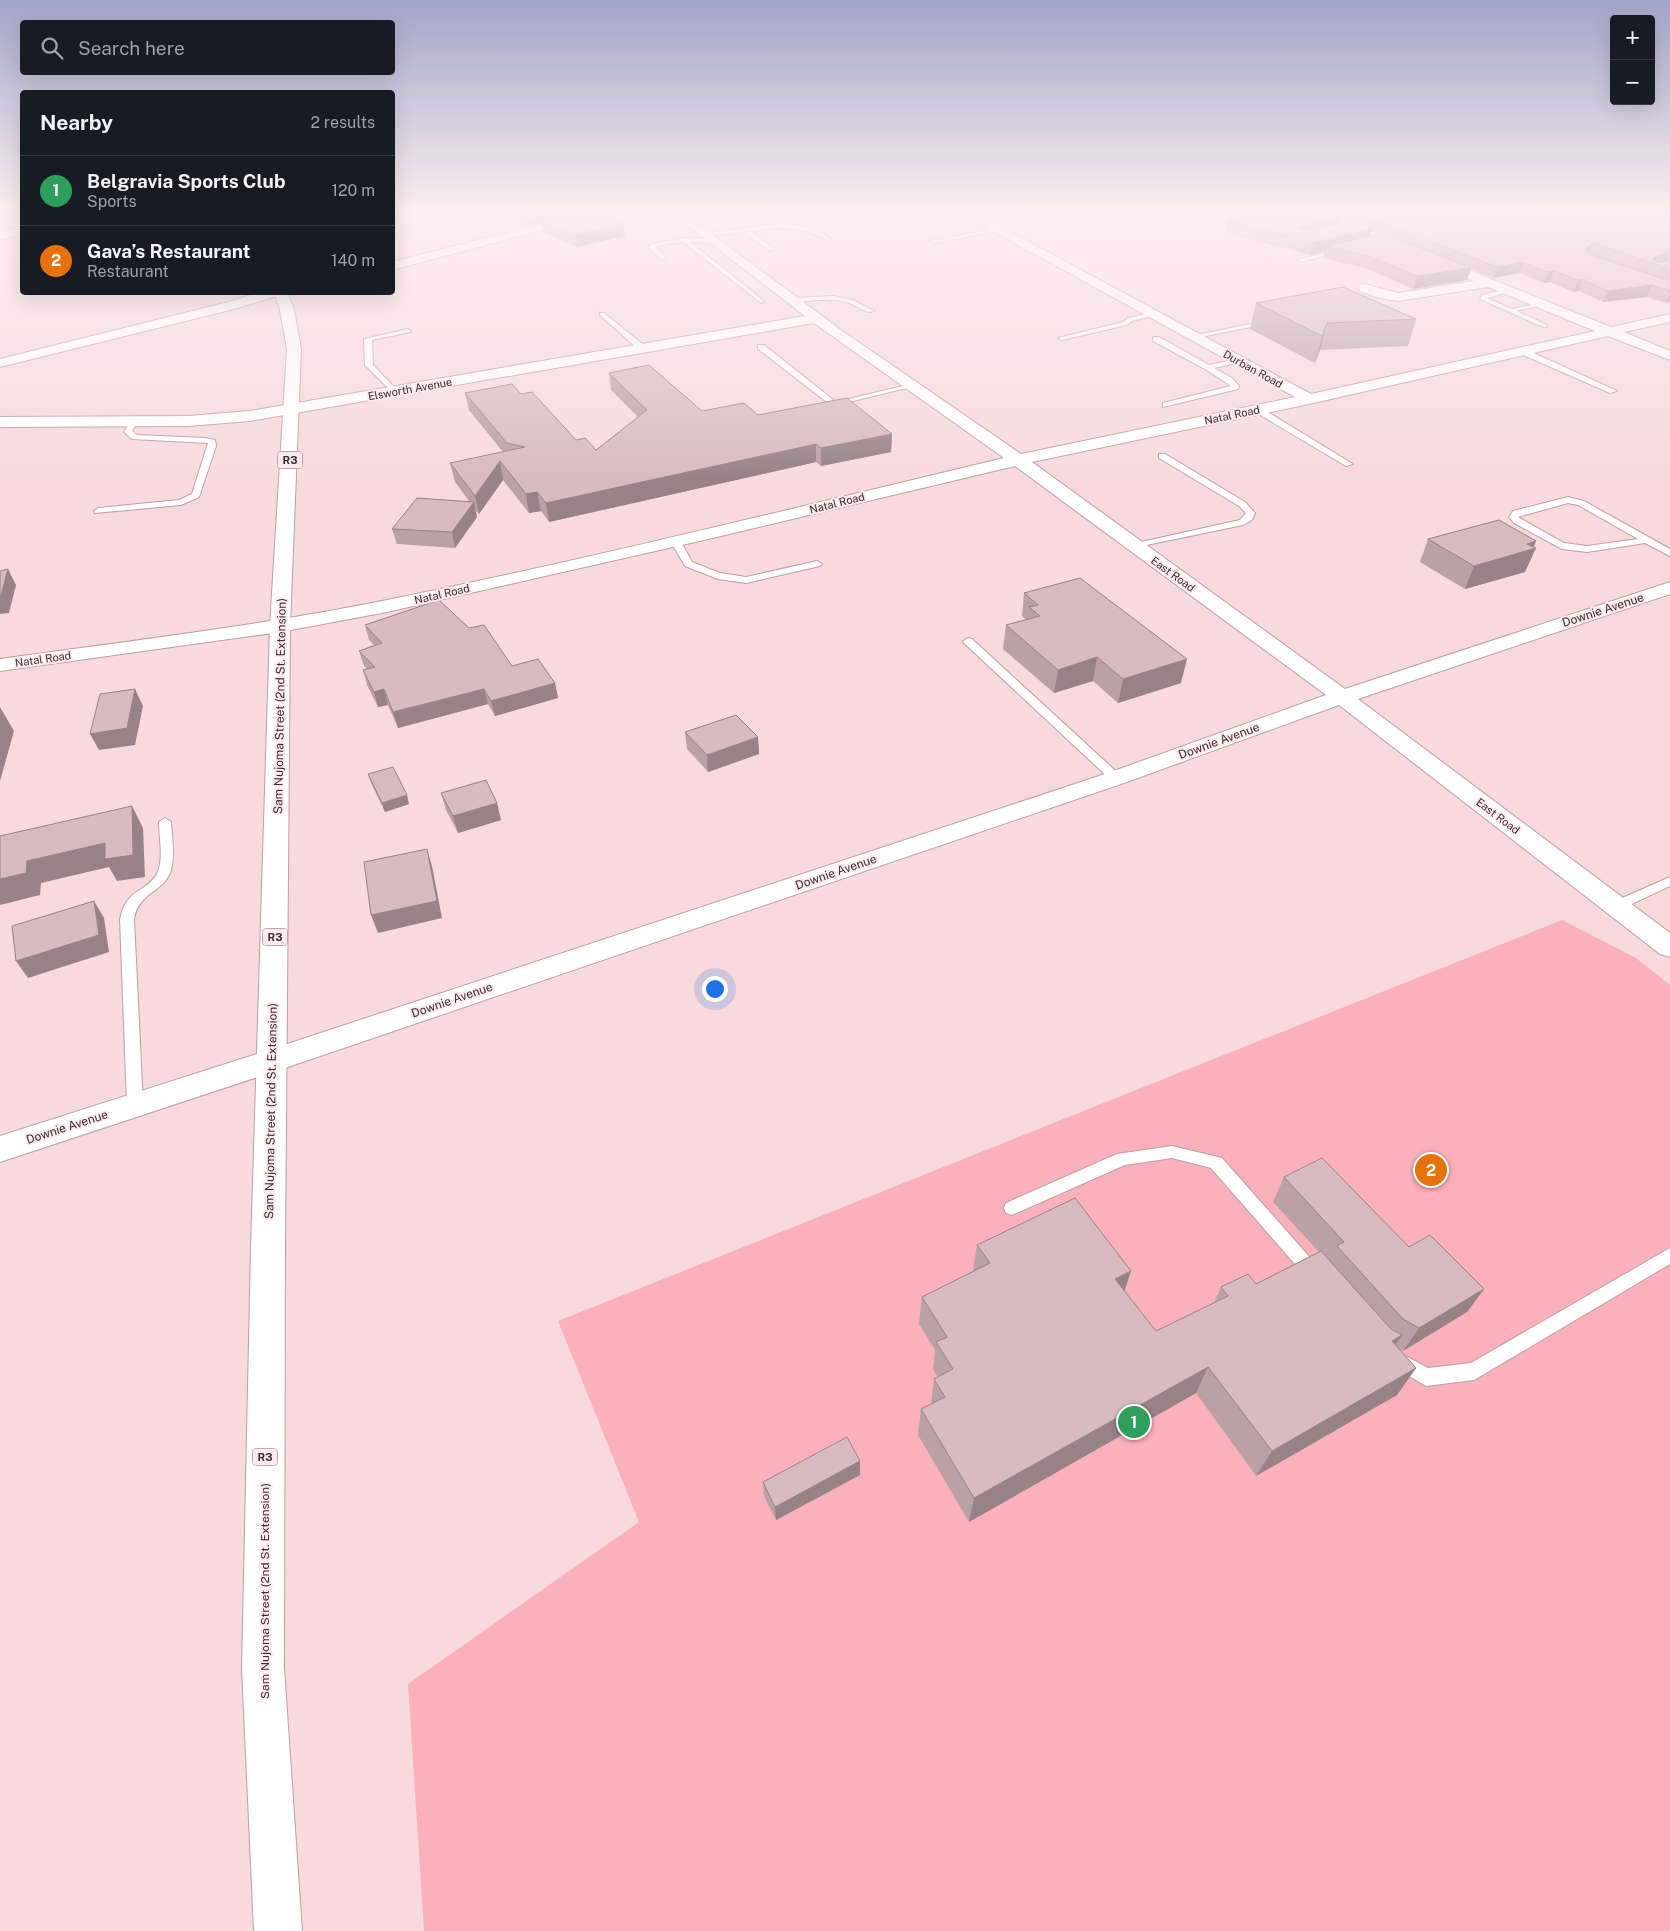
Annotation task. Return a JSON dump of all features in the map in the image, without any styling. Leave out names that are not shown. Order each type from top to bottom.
[{"type":"main road","points":[[0,363],[252,299]]},
{"type":"main road","name":"Sam Nujoma Street (2nd St. Extension)","points":[[278,1931],[263,1668],[280,626],[294,350],[287,310],[283,299]]},
{"type":"main road","name":"Durban Road","points":[[1126,299],[1309,399]]},
{"type":"main road","points":[[1526,299],[1670,356]]},
{"type":"main road","name":"East Road","points":[[794,300],[911,386],[1018,460],[1342,697],[1670,947]]},
{"type":"main road","name":"Elsworth Avenue","points":[[0,422],[134,422],[222,419],[394,392],[817,318]]},
{"type":"main road","name":"Natal Road","points":[[0,665],[280,626],[387,606],[676,542],[1018,460],[1309,399],[1610,333],[1670,318]]},
{"type":"main road","name":"Downie Avenue","points":[[0,1148],[272,1061],[1116,778],[1342,697],[1670,588]]},
{"type":"lane","points":[[794,300],[808,299]]},
{"type":"lane","points":[[849,299],[871,311]]},
{"type":"lane","points":[[1483,299],[1545,326]]},
{"type":"lane","points":[[1512,312],[1516,309],[1538,304]]},
{"type":"lane","points":[[602,314],[642,348]]},
{"type":"lane","points":[[1062,338],[1125,324],[1130,319],[1154,314]]},
{"type":"lane","points":[[1196,336],[1272,321]]},
{"type":"lane","points":[[394,392],[369,365],[368,340],[408,331]]},
{"type":"lane","points":[[1156,339],[1208,367],[1229,380],[1234,386],[1234,389],[1166,405]]},
{"type":"lane","points":[[760,347],[834,404]]},
{"type":"lane","points":[[1524,352],[1613,391]]},
{"type":"lane","points":[[1208,367],[1238,360]]},
{"type":"lane","points":[[825,406],[911,386]]},
{"type":"lane","points":[[1258,410],[1348,464]]},
{"type":"lane","points":[[98,511],[181,502],[196,495],[212,442],[205,440],[135,437],[128,432],[134,422]]},
{"type":"lane","points":[[1135,546],[1243,522],[1249,518],[1251,513],[1242,504],[1162,456]]},
{"type":"lane","points":[[1647,540],[1587,549],[1562,546],[1517,521],[1514,516],[1516,513],[1568,500],[1575,500],[1647,540],[1670,553]]},
{"type":"lane","points":[[676,542],[688,564],[718,576],[746,580],[817,564]]},
{"type":"lane","points":[[968,641],[1116,778]]},
{"type":"lane","points":[[135,1105],[127,919],[129,907],[134,900],[161,878],[165,870],[164,822]]},
{"type":"lane","points":[[1616,906],[1670,881]]},
{"type":"lane","points":[[1012,1208],[1123,1158],[1172,1152],[1216,1163],[1328,1289]]},
{"type":"lane","points":[[1388,1354],[1426,1377],[1474,1371],[1670,1255]]},
{"type":"shaded area","points":[[1562,920],[1636,958],[1670,985],[1670,1931],[424,1931],[408,1684],[639,1522],[558,1321]]},
{"type":"building","points":[[1277,299],[1371,299],[1416,319],[1327,323],[1322,336],[1256,303]]},
{"type":"building","points":[[649,365],[702,411],[744,403],[758,415],[847,398],[892,434],[821,448],[816,444],[546,503],[537,492],[526,494],[500,461],[475,496],[450,463],[525,447],[507,443],[465,393],[512,384],[521,394],[532,392],[576,440],[585,438],[596,450],[647,410],[609,373]]},
{"type":"building","points":[[417,498],[474,502],[452,532],[392,529]]},
{"type":"building","points":[[1499,520],[1536,541],[1527,544],[1536,548],[1474,566],[1428,539]]},
{"type":"building","points":[[8,569],[1,596],[0,597],[0,571]]},
{"type":"building","points":[[1080,578],[1187,659],[1123,679],[1097,657],[1058,670],[1006,625],[1040,616],[1029,607],[1038,605],[1024,593]]},
{"type":"building","points":[[439,600],[469,628],[484,625],[512,666],[538,659],[555,683],[491,701],[484,689],[393,712],[384,689],[374,692],[363,670],[375,667],[359,651],[382,643],[365,625]]},
{"type":"building","points":[[135,689],[127,728],[90,734],[100,694]]},
{"type":"building","points":[[736,715],[758,737],[707,755],[685,732]]},
{"type":"building","points":[[393,767],[407,795],[382,803],[368,774]]},
{"type":"building","points":[[486,780],[497,803],[453,816],[441,793]]},
{"type":"building","points":[[132,806],[133,855],[105,859],[105,843],[27,861],[26,873],[0,879],[0,836]]},
{"type":"building","points":[[427,849],[437,901],[371,915],[364,862]]},
{"type":"building","points":[[94,901],[99,935],[16,961],[12,926]]},
{"type":"building","points":[[1322,1158],[1409,1247],[1430,1235],[1484,1289],[1419,1328],[1403,1319],[1337,1246],[1344,1242],[1284,1177]]},
{"type":"building","points":[[1075,1198],[1131,1271],[1115,1279],[1156,1331],[1228,1296],[1221,1287],[1248,1274],[1256,1284],[1321,1251],[1391,1329],[1402,1335],[1392,1341],[1416,1368],[1272,1451],[1208,1367],[974,1498],[921,1409],[945,1397],[934,1379],[953,1369],[936,1342],[947,1337],[922,1297],[990,1263],[977,1245]]},
{"type":"building","points":[[847,1437],[860,1461],[775,1507],[763,1482]]},
{"type":"place","name":"Gava’s Restaurant","points":[[1431,1170]]},
{"type":"place","name":"Belgravia Sports Club","points":[[1134,1422]]}]
